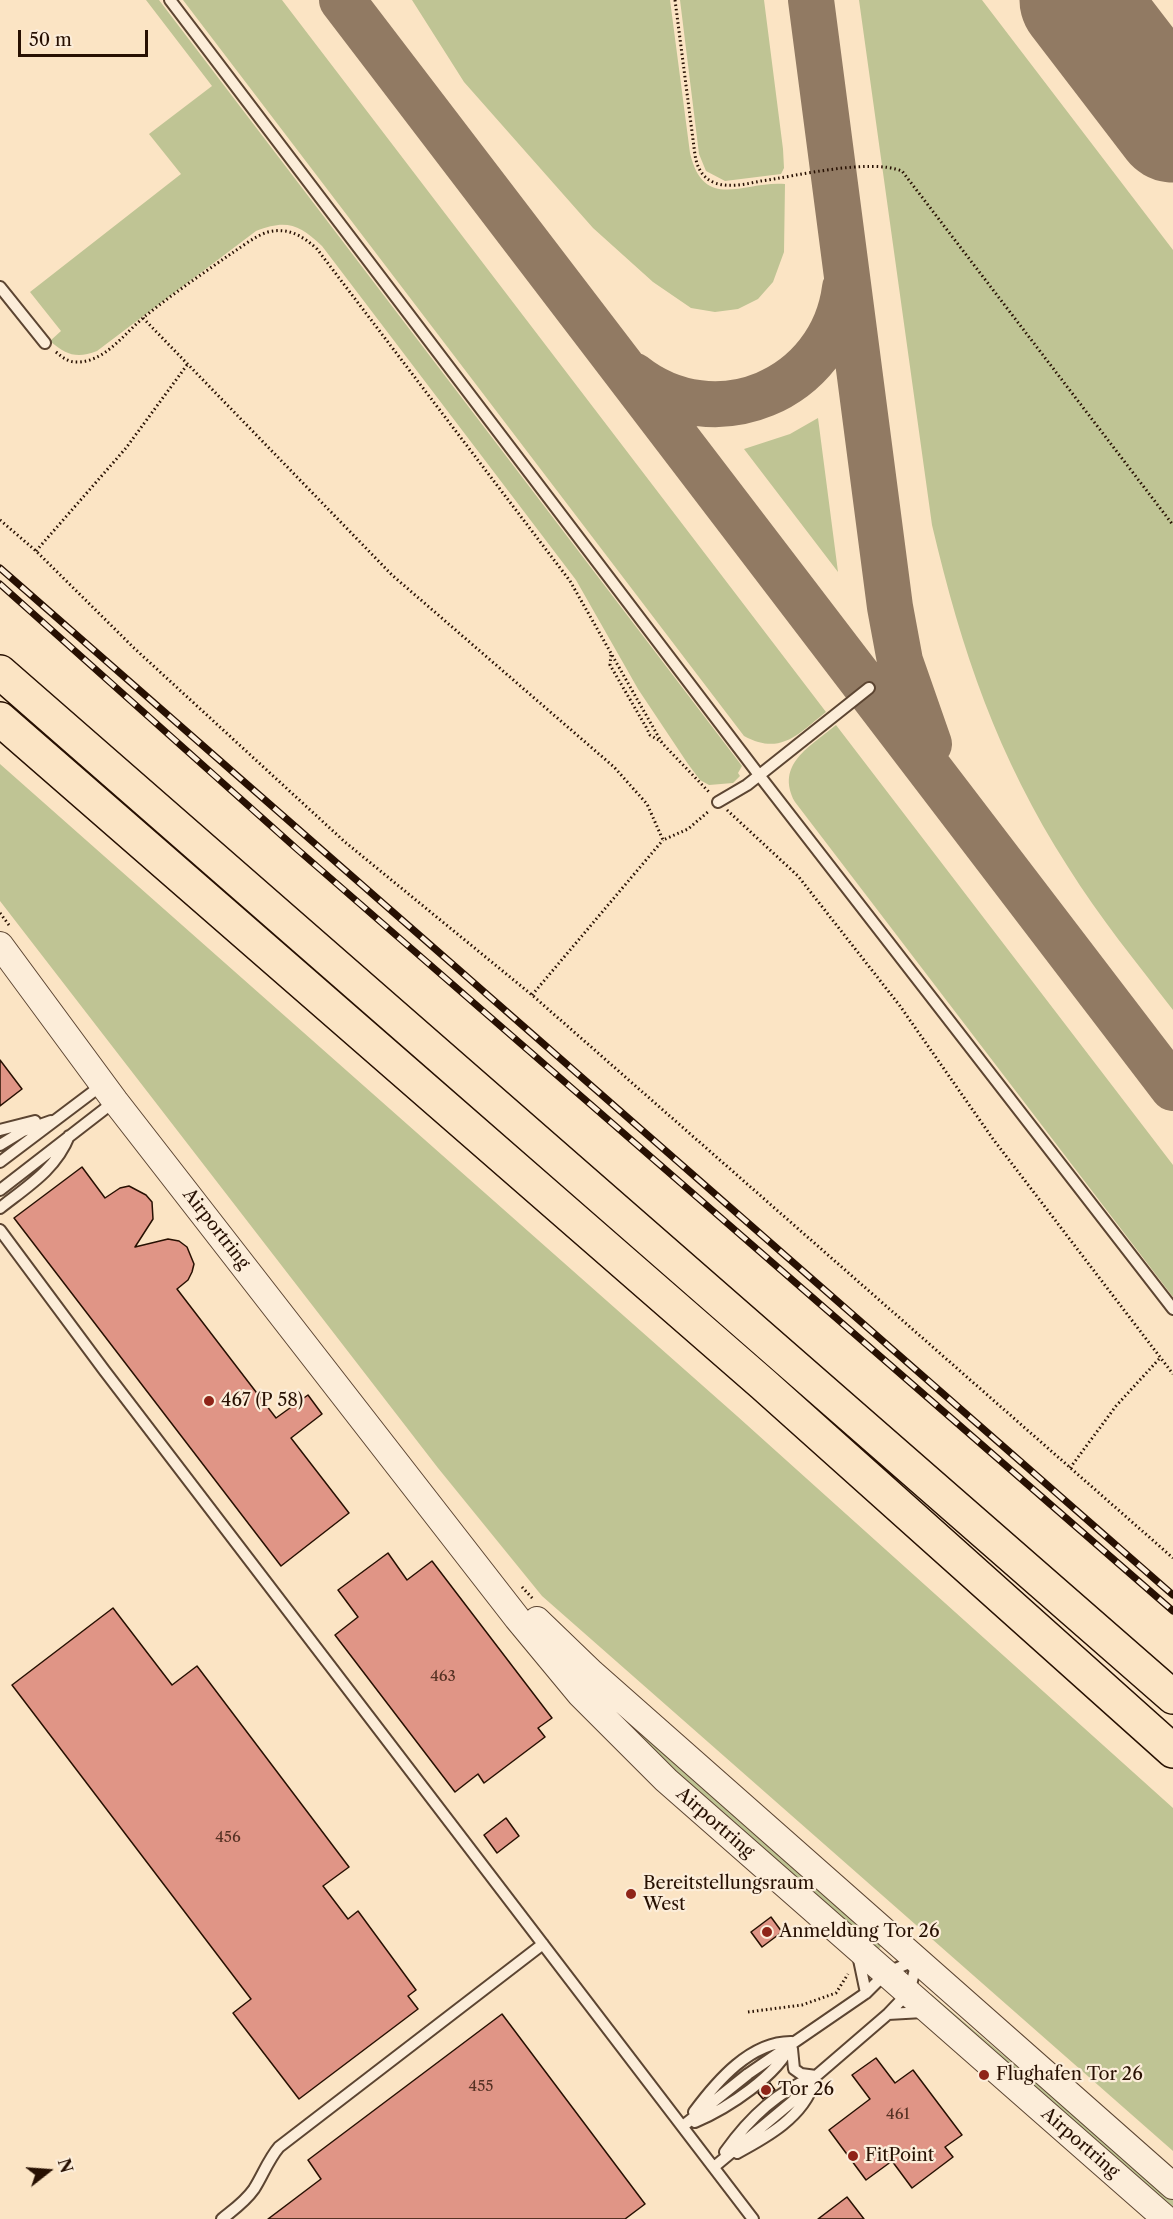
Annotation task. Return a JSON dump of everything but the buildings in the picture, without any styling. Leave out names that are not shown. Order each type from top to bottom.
[{"type":"highway","points":[[0,672],[1173,1697]]},
{"type":"highway","points":[[0,719],[754,1376],[1173,1751]]},
{"type":"street","name":"Airportring","points":[[7,938],[108,1093],[549,1657],[624,1741],[854,1957],[886,1973],[909,1992],[1166,2219]]},
{"type":"street","name":"Airportring","points":[[435,1510],[518,1602],[592,1673],[1173,2186]]},
{"type":"lane","points":[[170,0],[759,775],[1173,1310]]},
{"type":"lane","points":[[0,287],[45,343]]},
{"type":"lane","points":[[718,802],[759,775],[869,688]]},
{"type":"lane","points":[[0,1145],[23,1131],[57,1119],[108,1093]]},
{"type":"lane","points":[[0,1190],[69,1135],[108,1093]]},
{"type":"lane","points":[[0,1130],[21,1123],[57,1119]]},
{"type":"lane","points":[[0,1162],[57,1119]]},
{"type":"lane","points":[[0,1208],[52,1167],[63,1152],[69,1135]]},
{"type":"lane","points":[[0,1230],[753,2219]]},
{"type":"lane","points":[[223,2218],[241,2204],[254,2189],[270,2158],[279,2147],[543,1944]]},
{"type":"lane","points":[[854,1957],[866,1993]]},
{"type":"lane","points":[[683,2126],[711,2115],[773,2070],[785,2058],[792,2042],[866,1993],[886,1973],[918,1959]]},
{"type":"lane","points":[[714,2167],[755,2115],[786,2092],[816,2076],[888,2014],[909,1992],[918,1959]]},
{"type":"lane","points":[[888,2014],[932,2012]]},
{"type":"lane","points":[[683,2126],[715,2086],[739,2064],[760,2049],[776,2042],[792,2042]]},
{"type":"lane","points":[[792,2042],[794,2069],[801,2074],[816,2076]]},
{"type":"lane","points":[[714,2167],[769,2135],[798,2111],[808,2097],[816,2076]]},
{"type":"path","points":[[675,0],[695,155],[701,172],[713,182],[734,185],[833,170],[880,166],[902,171],[1173,525]]},
{"type":"path","points":[[45,343],[64,359],[75,363],[90,360],[103,353],[143,318],[256,238],[276,231],[292,232],[303,237],[317,249],[570,581],[662,742],[718,802],[798,876],[900,1006],[993,1140],[1173,1374]]},
{"type":"path","points":[[143,318],[392,575],[614,766],[647,804],[663,840]]},
{"type":"path","points":[[36,551],[126,448],[188,365]]},
{"type":"path","points":[[0,520],[36,551],[134,648],[345,842],[532,995],[1173,1558]]},
{"type":"path","points":[[612,654],[610,665],[650,735],[662,742]]},
{"type":"path","points":[[532,995],[663,840],[688,829],[718,802]]},
{"type":"path","points":[[0,913],[7,938]]},
{"type":"path","points":[[1069,1468],[1116,1406],[1160,1358]]},
{"type":"path","points":[[520,1585],[535,1601]]},
{"type":"path","points":[[748,2012],[802,2005],[836,1993],[854,1957]]},
{"type":"green space","points":[[146,0],[159,0],[742,766],[738,773],[740,776],[733,783],[709,785],[700,780],[638,689],[576,580],[322,246],[299,228],[276,225],[256,231],[97,351],[83,355],[72,354],[61,350],[50,341],[61,331],[30,292],[181,174],[149,134],[212,86]]},
{"type":"green space","points":[[183,0],[282,0],[826,712],[798,735],[779,743],[757,742],[744,736]]},
{"type":"green space","points":[[412,0],[670,0],[690,153],[696,171],[705,183],[728,190],[785,184],[784,252],[773,282],[758,299],[738,309],[715,312],[691,308],[653,282],[593,228],[464,82]]},
{"type":"green space","points":[[680,0],[764,0],[783,149],[784,168],[781,174],[725,181],[706,171],[699,154]]},
{"type":"green space","points":[[859,0],[982,0],[1173,250],[1173,1010],[1092,904],[1043,826],[1002,743],[969,660],[932,525]]},
{"type":"green space","points":[[818,418],[838,572],[744,449],[790,434]]},
{"type":"green space","points":[[836,725],[1173,1165],[1173,1297],[795,802],[790,789],[789,777],[792,767],[806,749]]},
{"type":"green space","points":[[0,764],[737,1416],[1173,1808],[1173,2151],[542,1596],[438,1468],[0,901]]},
{"type":"green space","points":[[559,1654],[883,1943],[877,1952],[614,1718]]},
{"type":"green space","points":[[931,1994],[1173,2199],[1173,2211],[929,1997]]},
{"type":"taxiway","points":[[342,0],[1173,1088]]},
{"type":"taxiway","points":[[811,0],[890,607],[900,661],[929,744]]},
{"type":"taxiway","points":[[633,375],[665,394],[699,403],[733,403],[765,394],[794,377],[818,354],[836,324],[845,288]]},
{"type":"runway","points":[[1078,0],[1173,124]]},
{"type":"railway","points":[[0,568],[1173,1595]]},
{"type":"railway","points":[[0,584],[298,850],[1173,1611]]},
{"type":"place","name":"467 (P 58)","points":[[209,1401]]},
{"type":"place","name":"Bereitstellungsraum West","points":[[631,1894]]},
{"type":"place","name":"Anmeldung Tor 26","points":[[767,1932]]},
{"type":"place","name":"Flughafen Tor 26","points":[[984,2075]]},
{"type":"place","name":"Tor 26","points":[[766,2090]]},
{"type":"place","name":"FitPoint","points":[[853,2156]]}]
